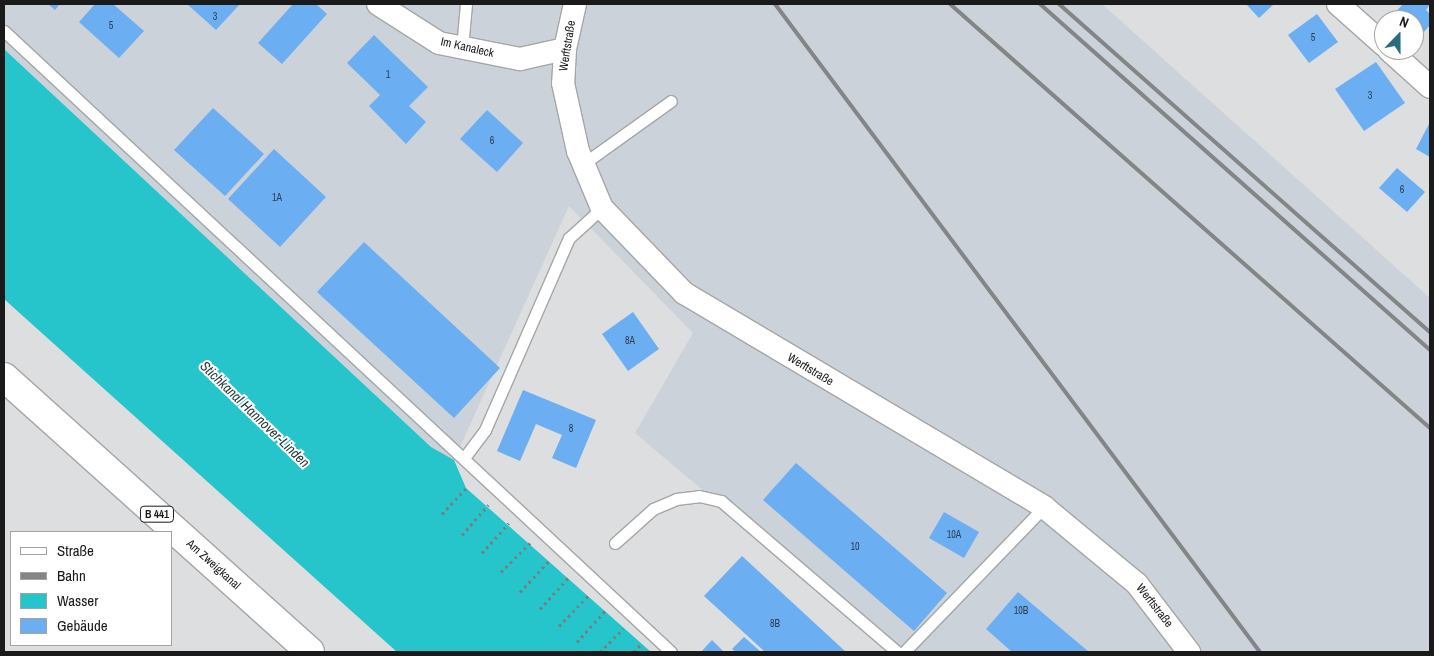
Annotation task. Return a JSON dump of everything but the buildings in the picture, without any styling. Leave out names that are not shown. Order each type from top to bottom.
[{"type":"main road","name":"Am Zweigkanal","points":[[4,377],[310,652]]},
{"type":"street","name":"Im Kanaleck","points":[[378,4],[439,43],[520,60],[565,48]]},
{"type":"street","name":"Werftstraße","points":[[575,4],[565,48],[563,83],[583,164],[602,208],[684,293],[1044,507],[1137,584],[1189,652]]},
{"type":"street","points":[[1338,4],[1374,36]]},
{"type":"street","points":[[1400,60],[1430,87]]},
{"type":"lane","points":[[462,48],[466,4]]},
{"type":"lane","points":[[4,31],[671,652]]},
{"type":"lane","points":[[583,164],[671,101]]},
{"type":"lane","points":[[464,458],[485,430],[569,238],[602,208]]},
{"type":"lane","points":[[615,543],[653,509],[676,499],[699,496],[720,500],[898,652]]},
{"type":"lane","points":[[904,652],[1044,507]]},
{"type":"path","points":[[442,514],[466,488]]},
{"type":"path","points":[[462,535],[488,505]]},
{"type":"path","points":[[482,553],[509,523]]},
{"type":"path","points":[[501,572],[530,543]]},
{"type":"path","points":[[520,592],[549,561]]},
{"type":"path","points":[[540,609],[568,578]]},
{"type":"path","points":[[559,626],[588,596]]},
{"type":"path","points":[[577,642],[605,611]]},
{"type":"path","points":[[600,652],[623,628]]},
{"type":"path","points":[[634,652],[641,644]]},
{"type":"shaded area","points":[[4,4],[1102,4],[1430,298],[1430,652],[895,652],[635,433],[693,333],[569,206],[454,460],[431,447],[4,49]]},
{"type":"water","name":"Stichkanal Hannover-Linden","points":[[4,49],[431,447],[454,460],[466,488],[651,652],[397,652],[4,299]]},
{"type":"railway","points":[[775,4],[1260,652]]},
{"type":"railway","points":[[950,4],[1430,428]]},
{"type":"railway","points":[[1040,4],[1430,350]]},
{"type":"railway","points":[[1059,4],[1430,332]]}]
